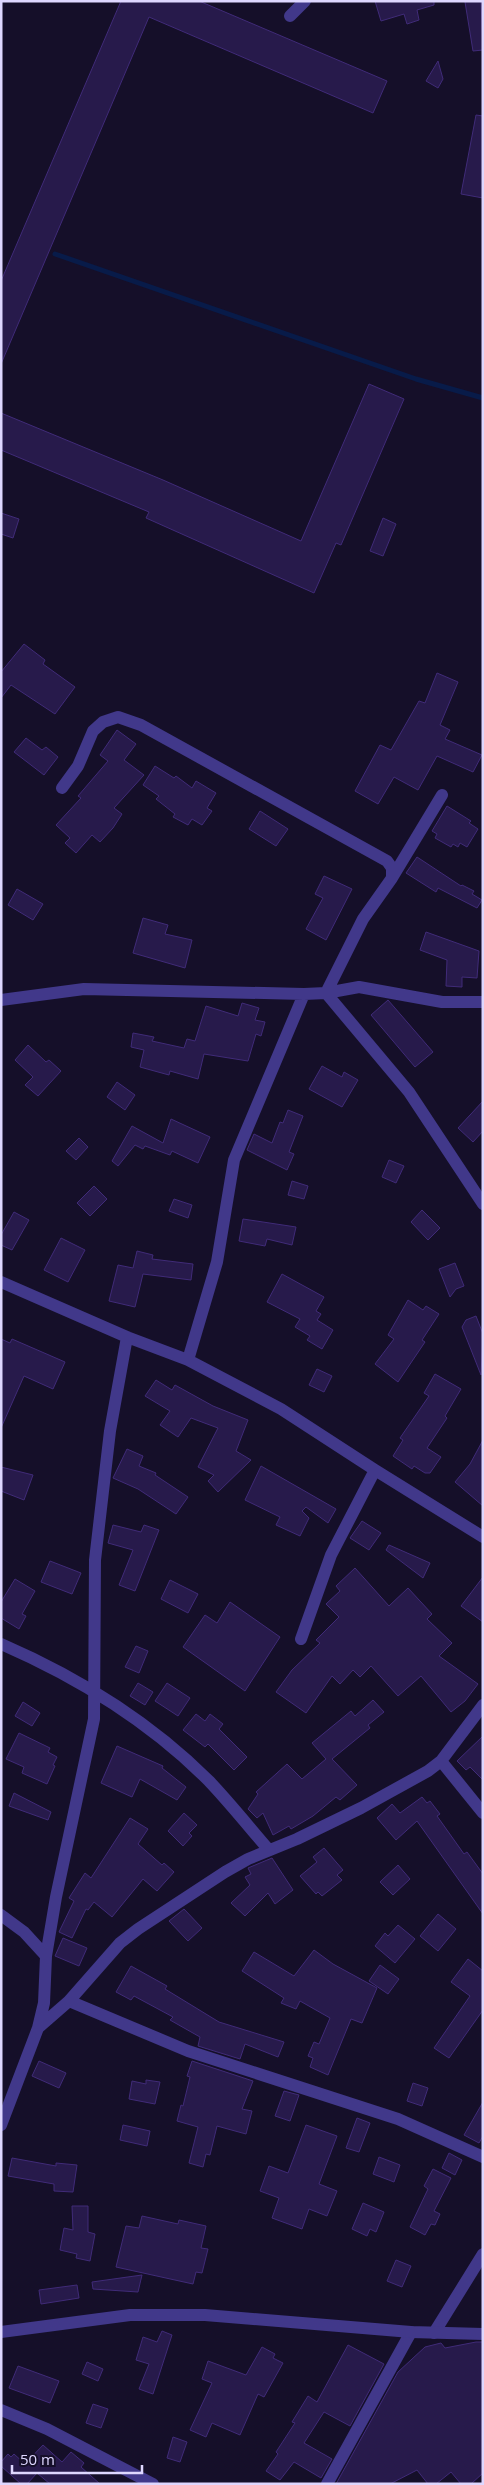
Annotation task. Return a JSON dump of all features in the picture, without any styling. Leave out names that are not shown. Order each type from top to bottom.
[{"type":"street","points":[[290,16],[305,1]]},
{"type":"street","points":[[62,788],[78,766],[93,732],[103,722],[118,717],[141,725],[387,861],[392,868],[392,878]]},
{"type":"street","points":[[326,994],[363,919],[392,878],[442,795]]},
{"type":"street","points":[[1,1000],[84,989],[326,994],[360,987],[442,1002],[483,1002]]},
{"type":"street","points":[[188,1360],[216,1262],[234,1160],[304,994]]},
{"type":"street","points":[[326,994],[409,1092],[483,1204]]},
{"type":"street","points":[[1,1282],[127,1337],[188,1360],[281,1408],[375,1470],[483,1537]]},
{"type":"street","points":[[1,2125],[38,2028],[44,2003],[46,1956],[56,1896],[94,1720],[95,1560],[110,1431],[127,1337]]},
{"type":"street","points":[[301,1639],[331,1555],[375,1470]]},
{"type":"street","points":[[1,1644],[32,1658],[95,1692],[180,1754],[210,1782],[269,1850]]},
{"type":"street","points":[[38,2028],[69,2001],[120,1944],[138,1929],[225,1872],[269,1850],[297,1840],[412,1781],[441,1760],[483,1705]]},
{"type":"street","points":[[441,1760],[483,1812]]},
{"type":"street","points":[[1,1915],[24,1932],[46,1956]]},
{"type":"street","points":[[69,2001],[188,2051],[398,2119],[483,2157]]},
{"type":"street","points":[[434,2333],[483,2254]]},
{"type":"street","points":[[1,2332],[130,2314],[205,2315],[411,2332],[483,2334]]},
{"type":"street","points":[[327,2484],[411,2332]]},
{"type":"street","points":[[1,2410],[47,2429],[153,2484]]},
{"type":"building","points":[[121,1],[199,1],[387,81],[373,113],[149,17],[1,364],[1,281]]},
{"type":"building","points":[[375,1],[434,1],[434,5],[417,10],[419,20],[407,24],[404,14],[381,21]]},
{"type":"building","points":[[481,1],[483,50],[473,51],[465,2]]},
{"type":"building","points":[[438,61],[443,79],[438,88],[426,81]]},
{"type":"building","points":[[476,115],[483,116],[483,198],[461,194]]},
{"type":"building","points":[[369,384],[404,399],[341,545],[336,543],[314,593],[146,518],[149,512],[1,450],[1,413],[163,480],[301,541]]},
{"type":"building","points":[[1,513],[19,519],[13,538],[1,534]]},
{"type":"building","points":[[383,518],[396,524],[383,556],[370,551]]},
{"type":"building","points":[[24,644],[45,660],[43,664],[75,687],[55,714],[11,685],[1,698],[1,672]]},
{"type":"building","points":[[437,673],[458,682],[440,725],[450,730],[445,739],[482,755],[473,772],[437,756],[418,790],[394,777],[378,804],[355,791],[380,745],[391,750],[419,701],[425,703]]},
{"type":"building","points":[[117,730],[136,744],[124,760],[144,775],[114,808],[122,814],[113,828],[100,842],[92,835],[76,853],[65,843],[70,838],[56,825],[81,798],[78,796],[108,761],[100,755]]},
{"type":"building","points":[[26,738],[42,750],[46,747],[58,757],[44,775],[14,752]]},
{"type":"building","points":[[155,766],[174,778],[176,776],[192,788],[196,781],[216,793],[207,808],[212,811],[202,825],[192,819],[188,825],[173,817],[175,814],[156,799],[159,796],[143,785]]},
{"type":"building","points":[[447,806],[471,821],[469,823],[478,829],[467,847],[460,843],[458,847],[453,844],[451,847],[435,838],[437,834],[432,831]]},
{"type":"building","points":[[260,811],[288,829],[276,846],[249,829]]},
{"type":"building","points":[[417,857],[461,886],[474,891],[472,894],[482,900],[477,908],[438,888],[436,892],[406,873]]},
{"type":"building","points":[[324,876],[352,889],[326,940],[306,929],[323,898],[315,894]]},
{"type":"building","points":[[17,889],[43,904],[33,920],[8,905]]},
{"type":"building","points":[[143,918],[168,925],[165,934],[192,940],[185,968],[133,953]]},
{"type":"building","points":[[426,932],[479,951],[477,978],[462,977],[462,987],[446,986],[447,960],[420,950]]},
{"type":"building","points":[[388,1000],[433,1052],[415,1067],[371,1015]]},
{"type":"building","points":[[242,1003],[259,1008],[255,1020],[265,1022],[261,1036],[256,1034],[248,1061],[204,1054],[198,1079],[170,1071],[169,1075],[140,1067],[144,1050],[131,1047],[133,1033],[154,1037],[152,1041],[184,1048],[187,1039],[195,1041],[206,1006],[238,1016]]},
{"type":"building","points":[[28,1045],[46,1062],[49,1060],[61,1071],[38,1096],[25,1085],[33,1077],[15,1060]]},
{"type":"building","points":[[322,1066],[342,1077],[344,1072],[358,1080],[342,1107],[309,1089]]},
{"type":"building","points":[[117,1082],[135,1095],[125,1110],[107,1097]]},
{"type":"building","points":[[483,1101],[483,1131],[473,1142],[458,1128]]},
{"type":"building","points":[[288,1110],[303,1116],[289,1152],[294,1154],[287,1170],[247,1150],[254,1134],[272,1143],[280,1122],[283,1123]]},
{"type":"building","points":[[171,1119],[210,1137],[198,1163],[172,1151],[170,1155],[145,1146],[143,1149],[135,1145],[118,1166],[112,1161],[132,1126],[163,1143]]},
{"type":"building","points":[[79,1138],[88,1147],[76,1160],[66,1151]]},
{"type":"building","points":[[389,1160],[404,1166],[396,1183],[382,1177]]},
{"type":"building","points":[[292,1181],[308,1186],[304,1199],[288,1195]]},
{"type":"building","points":[[94,1186],[107,1199],[90,1216],[77,1203]]},
{"type":"building","points":[[174,1199],[192,1205],[188,1218],[169,1211]]},
{"type":"building","points":[[422,1210],[440,1228],[428,1240],[411,1222]]},
{"type":"building","points":[[14,1212],[29,1220],[12,1250],[1,1245],[1,1235]]},
{"type":"building","points":[[243,1219],[296,1227],[292,1245],[267,1239],[265,1246],[239,1241]]},
{"type":"building","points":[[61,1238],[85,1250],[68,1282],[44,1270]]},
{"type":"building","points":[[137,1251],[153,1255],[152,1259],[193,1264],[191,1280],[143,1274],[135,1307],[109,1301],[118,1265],[133,1268]]},
{"type":"building","points":[[455,1263],[464,1286],[456,1289],[450,1297],[439,1269]]},
{"type":"building","points":[[282,1274],[324,1297],[316,1311],[321,1314],[317,1320],[333,1330],[322,1349],[307,1340],[310,1336],[295,1327],[300,1319],[267,1302]]},
{"type":"building","points":[[408,1300],[423,1310],[426,1306],[439,1314],[422,1340],[425,1342],[398,1382],[375,1364],[394,1339],[388,1335]]},
{"type":"building","points":[[476,1316],[483,1334],[481,1375],[462,1327],[466,1320]]},
{"type":"building","points":[[1,1339],[10,1343],[12,1339],[65,1362],[53,1389],[24,1376],[1,1428]]},
{"type":"building","points":[[317,1369],[332,1376],[324,1392],[309,1385]]},
{"type":"building","points":[[435,1374],[461,1389],[445,1416],[447,1418],[427,1448],[441,1457],[430,1473],[425,1473],[414,1466],[412,1469],[393,1456],[403,1440],[400,1438],[429,1396],[424,1393]]},
{"type":"building","points":[[156,1380],[172,1390],[175,1385],[213,1406],[248,1420],[236,1451],[251,1460],[218,1492],[208,1481],[214,1475],[198,1467],[218,1428],[191,1418],[178,1437],[160,1425],[170,1411],[145,1396]]},
{"type":"building","points":[[483,1440],[483,1506],[455,1482],[470,1464]]},
{"type":"building","points":[[127,1449],[143,1456],[139,1466],[156,1473],[155,1475],[188,1497],[176,1514],[138,1489],[113,1478]]},
{"type":"building","points":[[261,1466],[336,1509],[328,1523],[306,1507],[302,1511],[309,1518],[300,1536],[276,1525],[280,1517],[245,1500]]},
{"type":"building","points":[[1,1467],[33,1475],[24,1500],[1,1491]]},
{"type":"building","points":[[362,1521],[381,1533],[369,1550],[350,1538]]},
{"type":"building","points":[[113,1525],[141,1532],[144,1525],[159,1530],[135,1591],[119,1585],[133,1550],[108,1543]]},
{"type":"building","points":[[389,1545],[430,1563],[423,1578],[386,1550]]},
{"type":"building","points":[[50,1561],[81,1573],[72,1594],[41,1582]]},
{"type":"building","points":[[355,1568],[389,1606],[408,1588],[432,1614],[427,1619],[452,1643],[439,1656],[478,1684],[465,1701],[451,1712],[421,1676],[398,1696],[371,1666],[360,1677],[353,1670],[340,1684],[332,1676],[306,1713],[276,1692],[292,1670],[320,1643],[316,1640],[339,1617],[326,1604],[340,1591],[336,1586]]},
{"type":"building","points":[[483,1577],[483,1622],[461,1606]]},
{"type":"building","points":[[15,1579],[35,1591],[22,1614],[26,1616],[19,1629],[1,1618],[1,1602]]},
{"type":"building","points":[[170,1580],[198,1594],[188,1613],[161,1599]]},
{"type":"building","points":[[230,1602],[280,1637],[245,1691],[183,1647],[205,1615],[217,1623]]},
{"type":"building","points":[[136,1646],[148,1651],[139,1673],[125,1667]]},
{"type":"building","points":[[138,1683],[153,1692],[145,1705],[130,1696]]},
{"type":"building","points":[[167,1683],[190,1698],[178,1716],[155,1701]]},
{"type":"building","points":[[373,1700],[384,1712],[368,1725],[370,1728],[332,1759],[357,1785],[340,1800],[336,1797],[313,1816],[291,1829],[289,1826],[273,1835],[263,1813],[257,1818],[248,1809],[258,1794],[256,1792],[287,1764],[302,1779],[326,1759],[312,1743],[351,1711],[355,1716]]},
{"type":"building","points":[[23,1702],[40,1713],[32,1726],[15,1716]]},
{"type":"building","points":[[196,1714],[205,1721],[210,1714],[223,1724],[219,1729],[247,1757],[234,1770],[208,1744],[205,1747],[183,1730]]},
{"type":"building","points":[[19,1733],[50,1748],[48,1752],[57,1757],[47,1784],[22,1773],[24,1767],[6,1759]]},
{"type":"building","points":[[483,1736],[483,1780],[470,1767],[466,1770],[457,1761]]},
{"type":"building","points":[[117,1746],[163,1766],[162,1768],[186,1787],[177,1800],[140,1779],[132,1797],[101,1783]]},
{"type":"building","points":[[14,1793],[51,1812],[48,1820],[9,1806]]},
{"type":"building","points":[[422,1797],[427,1803],[430,1801],[440,1814],[437,1816],[464,1854],[467,1852],[483,1874],[483,1914],[417,1821],[396,1840],[377,1818],[392,1804],[400,1813]]},
{"type":"building","points":[[184,1813],[197,1825],[189,1833],[192,1836],[183,1846],[168,1831]]},
{"type":"building","points":[[130,1818],[148,1829],[138,1844],[162,1865],[164,1863],[174,1872],[157,1891],[143,1879],[112,1917],[94,1902],[88,1910],[86,1909],[72,1938],[59,1932],[74,1901],[69,1898],[85,1873],[91,1878]]},
{"type":"building","points":[[324,1848],[343,1870],[337,1875],[342,1880],[322,1896],[318,1892],[316,1894],[300,1876],[317,1862],[313,1857]]},
{"type":"building","points":[[272,1858],[293,1890],[275,1904],[268,1893],[245,1916],[231,1903],[250,1885],[245,1877],[251,1874],[248,1868]]},
{"type":"building","points":[[398,1865],[410,1879],[393,1895],[380,1882]]},
{"type":"building","points":[[184,1909],[202,1928],[188,1941],[169,1921]]},
{"type":"building","points":[[438,1914],[456,1929],[438,1951],[420,1936]]},
{"type":"building","points":[[398,1925],[415,1939],[395,1963],[375,1946],[385,1933],[388,1936]]},
{"type":"building","points":[[63,1938],[87,1948],[79,1966],[55,1956]]},
{"type":"building","points":[[314,1950],[333,1964],[377,1988],[362,2023],[351,2019],[328,2075],[310,2067],[313,2058],[308,2056],[314,2042],[319,2044],[330,2018],[300,2001],[296,2009],[281,2003],[284,1998],[242,1971],[254,1952],[294,1976]]},
{"type":"building","points":[[468,1959],[483,1971],[483,2010],[449,2058],[434,2048],[470,1996],[451,1982]]},
{"type":"building","points":[[380,1965],[399,1979],[388,1994],[369,1981]]},
{"type":"building","points":[[131,1966],[167,1986],[165,1989],[219,2022],[284,2042],[278,2057],[245,2044],[240,2059],[198,2046],[200,2037],[170,2020],[173,2017],[134,1996],[131,2000],[116,1992]]},
{"type":"building","points":[[39,2061],[66,2073],[59,2088],[32,2076]]},
{"type":"building","points":[[192,2061],[253,2081],[242,2109],[252,2111],[246,2134],[217,2126],[210,2155],[206,2154],[203,2167],[189,2163],[198,2127],[177,2121],[181,2105],[183,2106],[190,2077],[187,2076]]},
{"type":"building","points":[[146,2080],[160,2082],[155,2104],[129,2099],[132,2081],[146,2084]]},
{"type":"building","points":[[413,2083],[428,2088],[422,2106],[407,2101]]},
{"type":"building","points":[[284,2091],[299,2095],[290,2121],[275,2116]]},
{"type":"building","points":[[483,2102],[483,2136],[479,2143],[464,2135]]},
{"type":"building","points":[[357,2118],[370,2123],[359,2152],[346,2148]]},
{"type":"building","points":[[123,2125],[150,2131],[147,2146],[120,2140]]},
{"type":"building","points":[[306,2125],[337,2136],[319,2184],[337,2191],[327,2216],[309,2209],[302,2229],[272,2218],[279,2198],[260,2191],[269,2166],[288,2173]]},
{"type":"building","points":[[449,2153],[462,2160],[455,2175],[442,2168]]},
{"type":"building","points":[[379,2157],[400,2165],[394,2182],[373,2174]]},
{"type":"building","points":[[12,2158],[56,2166],[56,2163],[77,2165],[73,2192],[54,2191],[54,2184],[8,2176]]},
{"type":"building","points":[[433,2169],[451,2178],[434,2211],[440,2214],[435,2225],[431,2224],[425,2235],[410,2227],[428,2189],[424,2186]]},
{"type":"building","points":[[363,2203],[384,2212],[376,2232],[370,2229],[367,2236],[352,2229]]},
{"type":"building","points":[[72,2206],[88,2206],[88,2232],[95,2234],[90,2261],[76,2258],[77,2254],[60,2250],[64,2228],[73,2230]]},
{"type":"building","points":[[142,2216],[178,2224],[179,2220],[206,2226],[201,2248],[208,2249],[202,2273],[196,2272],[193,2284],[116,2267],[126,2226],[139,2228]]},
{"type":"building","points":[[396,2260],[411,2266],[402,2287],[387,2281]]},
{"type":"building","points":[[142,2275],[138,2292],[93,2289],[92,2282]]},
{"type":"building","points":[[77,2285],[79,2298],[41,2304],[39,2290]]},
{"type":"building","points":[[162,2331],[172,2335],[153,2394],[139,2389],[149,2364],[136,2360],[143,2337],[157,2342]]},
{"type":"building","points":[[483,2342],[483,2473],[471,2484],[461,2484],[451,2472],[436,2484],[428,2484],[417,2470],[390,2484],[336,2484],[398,2372],[425,2347],[441,2343],[445,2348]]},
{"type":"building","points":[[348,2345],[384,2364],[350,2426],[324,2412],[304,2443],[332,2459],[321,2478],[294,2462],[280,2480],[266,2471],[278,2454],[276,2452],[295,2423],[292,2422],[308,2396],[317,2402]]},
{"type":"building","points":[[262,2347],[275,2354],[273,2358],[283,2363],[264,2397],[258,2394],[240,2435],[212,2423],[206,2437],[190,2430],[212,2383],[202,2379],[208,2361],[246,2375]]},
{"type":"building","points":[[87,2362],[103,2369],[98,2381],[82,2374]]},
{"type":"building","points":[[18,2366],[59,2381],[50,2403],[9,2388]]},
{"type":"building","points":[[93,2404],[108,2409],[101,2428],[86,2423]]},
{"type":"building","points":[[173,2437],[187,2442],[180,2462],[167,2458]]},
{"type":"building","points":[[43,2445],[62,2462],[71,2452],[84,2463],[81,2467],[100,2484],[50,2484],[37,2473],[27,2484],[21,2484],[1,2466],[1,2462],[8,2454],[11,2457],[14,2454],[25,2464]]},
{"type":"waterway","points":[[55,254],[416,379],[483,398]]}]
